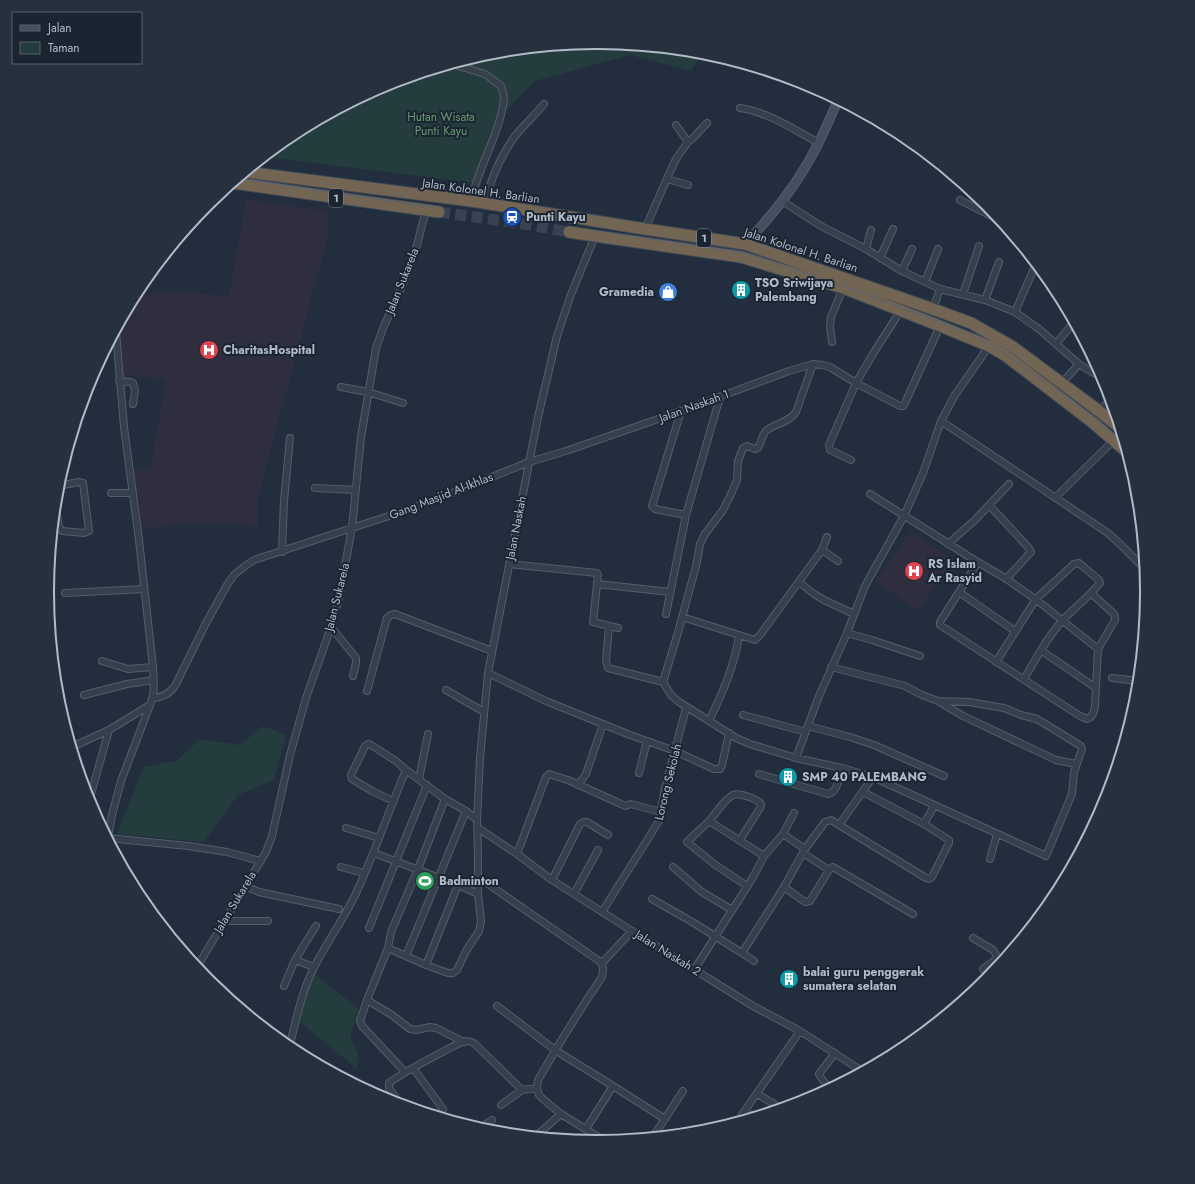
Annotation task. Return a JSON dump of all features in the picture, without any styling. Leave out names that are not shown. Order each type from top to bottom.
[{"type":"highway","name":"Jalan Kolonel H. Barlian","points":[[253,173],[470,201],[646,230],[745,244],[971,323],[1013,347],[1114,423]]},
{"type":"highway","name":"1","points":[[239,184],[439,212]]},
{"type":"highway","name":"1","points":[[569,232],[741,256],[843,288],[901,310],[989,346],[1024,370],[1121,446]]},
{"type":"street","points":[[462,67],[486,74],[501,86],[504,96],[500,117],[470,201]]},
{"type":"street","points":[[485,204],[500,159],[515,136],[544,104]]},
{"type":"street","points":[[745,244],[760,229],[782,201],[808,162],[819,143],[836,104]]},
{"type":"street","points":[[740,108],[766,114],[819,143]]},
{"type":"street","points":[[646,230],[663,186],[668,179],[676,159],[688,142],[707,123]]},
{"type":"street","points":[[676,125],[688,142]]},
{"type":"street","points":[[668,179],[688,185]]},
{"type":"street","points":[[960,200],[986,213]]},
{"type":"street","points":[[782,201],[821,226],[866,249],[902,271],[940,289],[985,300],[1015,312],[1039,329],[1079,364],[1094,373]]},
{"type":"street","name":"Jalan Sukarela","points":[[200,962],[266,852],[269,843],[290,755],[306,698],[331,628],[342,584],[352,528],[361,437],[376,348],[381,333],[406,277],[417,245],[426,210]]},
{"type":"street","points":[[880,258],[893,229]]},
{"type":"street","points":[[866,249],[871,230]]},
{"type":"street","name":"Jalan Naskah","points":[[388,948],[448,974],[453,973],[456,971],[481,927],[478,894],[477,820],[480,758],[488,673],[538,417],[557,336],[570,297],[595,236]]},
{"type":"street","points":[[963,294],[979,246]]},
{"type":"street","points":[[902,271],[912,249]]},
{"type":"street","points":[[926,282],[938,249]]},
{"type":"street","points":[[985,300],[999,262]]},
{"type":"street","points":[[1015,312],[1034,269]]},
{"type":"street","points":[[832,342],[830,326],[831,317],[843,288]]},
{"type":"street","points":[[933,309],[940,289]]},
{"type":"street","points":[[851,460],[830,450],[829,446],[856,383],[901,310]]},
{"type":"street","name":"Jalan Naskah 1","points":[[529,462],[566,451],[789,371],[813,364],[830,367],[856,383],[900,406],[903,406],[940,326]]},
{"type":"street","points":[[1056,344],[1071,326]]},
{"type":"street","points":[[109,830],[121,781],[153,698],[154,680],[124,427],[116,340]]},
{"type":"street","points":[[796,758],[831,667],[847,633],[868,579],[904,516],[923,473],[941,421],[955,396],[989,346]]},
{"type":"street","points":[[663,682],[678,636],[696,566],[700,544],[705,534],[723,510],[731,494],[737,480],[738,461],[743,448],[747,446],[755,449],[758,448],[767,431],[788,420],[794,415],[813,364]]},
{"type":"street","points":[[1061,384],[1079,364]]},
{"type":"street","points":[[119,381],[133,383],[135,391],[133,404]]},
{"type":"street","points":[[341,387],[368,392],[403,404]]},
{"type":"street","points":[[666,614],[686,515],[720,397]]},
{"type":"street","points":[[1099,411],[1107,403]]},
{"type":"street","points":[[681,411],[652,506],[655,509],[686,515]]},
{"type":"street","points":[[941,421],[1108,533],[1139,563]]},
{"type":"street","points":[[282,552],[284,501],[290,438]]},
{"type":"street","points":[[1055,498],[1114,440]]},
{"type":"street","name":"Gang Masjid Al-Ikhlas","points":[[153,698],[165,696],[175,686],[205,625],[227,586],[234,575],[244,566],[254,560],[282,552],[440,498],[529,462]]},
{"type":"street","points":[[59,526],[62,531],[84,533],[89,531],[83,483],[79,482],[65,485]]},
{"type":"street","points":[[948,544],[990,505],[1009,484]]},
{"type":"street","points":[[315,488],[356,490]]},
{"type":"street","points":[[111,493],[132,493]]},
{"type":"street","points":[[870,494],[1036,599],[1098,649]]},
{"type":"street","points":[[990,505],[1031,551],[1030,554],[1006,579]]},
{"type":"street","points":[[682,617],[754,640],[756,639],[822,550],[827,536]]},
{"type":"street","points":[[822,550],[838,561]]},
{"type":"street","points":[[978,562],[940,622],[940,625],[1080,716],[1087,719],[1094,713],[1098,649],[1115,620],[1115,617],[1091,593]]},
{"type":"street","points":[[996,662],[1036,599],[1074,564],[1079,563],[1100,580],[1100,583],[1062,620],[1024,679]]},
{"type":"street","points":[[509,564],[596,572],[598,574],[593,621],[595,623],[618,628]]},
{"type":"street","points":[[799,582],[826,601],[854,614]]},
{"type":"street","points":[[597,584],[670,592]]},
{"type":"street","points":[[65,593],[144,589]]},
{"type":"street","points":[[960,592],[1015,631]]},
{"type":"street","points":[[367,691],[387,618],[391,615],[395,614],[492,651]]},
{"type":"street","points":[[609,626],[606,661],[608,668],[663,682],[671,694],[686,708],[729,734],[750,744],[796,758],[842,768],[873,777],[1046,856],[1072,794],[1073,775],[1082,749],[1081,746],[1037,719],[1020,715],[1004,708],[976,703],[938,701]]},
{"type":"street","points":[[331,628],[356,658],[353,676]]},
{"type":"street","points":[[847,633],[920,656]]},
{"type":"street","points":[[709,721],[734,661],[739,635]]},
{"type":"street","points":[[1042,651],[1096,688]]},
{"type":"street","points":[[102,660],[128,669],[153,667]]},
{"type":"street","points":[[831,667],[905,686],[938,701],[963,716],[1056,760],[1076,764]]},
{"type":"street","points":[[488,673],[546,701],[676,751],[712,768],[718,769],[722,765],[729,734]]},
{"type":"street","points":[[1112,678],[1133,680]]},
{"type":"street","points":[[84,695],[127,684],[154,680]]},
{"type":"street","points":[[446,690],[484,712]]},
{"type":"street","points":[[77,745],[109,730],[150,705]]},
{"type":"street","name":"Lorong Sekolah","points":[[602,912],[658,825],[665,788],[676,751],[686,708]]},
{"type":"street","points":[[743,715],[864,741],[944,776]]},
{"type":"street","points":[[578,785],[586,774],[603,724]]},
{"type":"street","points":[[92,790],[109,730]]},
{"type":"street","points":[[419,780],[428,734]]},
{"type":"street","points":[[638,773],[647,741]]},
{"type":"street","points":[[393,801],[352,779],[351,775],[365,746],[368,744],[396,761],[445,799],[466,811],[477,820]]},
{"type":"street","points":[[759,774],[828,794],[835,790],[842,768]]},
{"type":"street","points":[[291,1040],[307,982],[356,892],[374,853],[406,770]]},
{"type":"street","points":[[517,854],[548,775],[551,774],[625,806],[631,804],[661,812]]},
{"type":"street","points":[[839,825],[873,777]]},
{"type":"street","points":[[369,928],[427,785]]},
{"type":"street","points":[[742,953],[784,887],[804,851],[826,821],[831,820],[902,865],[926,878],[929,879],[932,877],[950,842],[924,824],[863,792]]},
{"type":"street","points":[[740,840],[761,804],[760,802],[741,795],[733,796],[710,821],[687,842],[714,864],[747,886]]},
{"type":"street","points":[[405,1072],[361,1024],[360,1021],[388,948],[391,932],[418,869],[445,799]]},
{"type":"street","points":[[924,824],[934,806]]},
{"type":"street","points":[[406,956],[466,811]]},
{"type":"street","points":[[694,970],[752,879],[764,856],[783,834],[794,813]]},
{"type":"street","points":[[710,821],[764,856]]},
{"type":"street","points":[[552,880],[580,824],[587,822],[608,834]]},
{"type":"street","points":[[346,828],[379,838]]},
{"type":"street","name":"Jalan Naskah 2","points":[[478,828],[552,880],[632,931],[753,1006],[800,1031],[858,1068]]},
{"type":"street","points":[[783,834],[829,870]]},
{"type":"street","points":[[990,859],[997,834]]},
{"type":"street","points":[[113,838],[227,852],[260,861]]},
{"type":"street","points":[[574,894],[598,850]]},
{"type":"street","points":[[374,853],[439,877],[478,894]]},
{"type":"street","points":[[341,867],[364,873]]},
{"type":"street","points":[[673,867],[702,892],[732,910]]},
{"type":"street","points":[[784,887],[805,902],[808,902],[832,867],[913,914]]},
{"type":"street","points":[[478,877],[602,963],[602,977],[555,1050],[538,1080],[537,1088],[539,1095],[543,1100],[561,1114],[595,1135]]},
{"type":"street","points":[[426,965],[458,885]]},
{"type":"street","points":[[245,886],[259,892],[339,909]]},
{"type":"street","points":[[652,899],[694,923],[754,961]]},
{"type":"street","points":[[224,920],[268,921]]},
{"type":"street","points":[[284,986],[296,960],[316,926]]},
{"type":"street","points":[[602,963],[632,931]]},
{"type":"street","points":[[973,938],[993,950],[998,958]]},
{"type":"street","points":[[296,960],[314,967]]},
{"type":"street","points":[[983,969],[993,964]]},
{"type":"street","points":[[367,1000],[392,1014],[410,1029],[416,1030],[430,1027],[436,1028],[464,1042],[472,1042],[522,1090]]},
{"type":"street","points":[[497,1006],[555,1050],[664,1119]]},
{"type":"street","points":[[742,1115],[800,1031]]},
{"type":"street","points":[[394,1095],[388,1084],[405,1072],[464,1042]]},
{"type":"street","points":[[826,1084],[820,1074],[835,1054]]},
{"type":"street","points":[[413,1068],[443,1109]]},
{"type":"street","points":[[586,1129],[613,1086]]},
{"type":"street","points":[[501,1105],[522,1090],[537,1088]]},
{"type":"street","points":[[656,1131],[683,1091]]},
{"type":"street","points":[[757,1094],[775,1105]]},
{"type":"street","points":[[544,1132],[561,1114]]},
{"type":"street","points":[[487,1124],[492,1120]]},
{"type":"shaded area","name":"CharitasHospital","points":[[246,199],[327,211],[328,236],[257,501],[258,527],[199,522],[140,530],[132,469],[150,470],[166,380],[122,374],[120,334],[144,294],[193,293],[229,296]]},
{"type":"shaded area","name":"RS Islam Ar Rasyid","points":[[911,531],[954,560],[918,611],[875,581]]},
{"type":"green space","name":"Hutan Wisata Punti Kayu","points":[[598,49],[633,50],[699,58],[691,71],[630,55],[535,81],[506,111],[474,183],[272,158],[326,122],[357,105],[390,90],[423,78],[492,59],[562,50]]},
{"type":"green space","points":[[263,726],[286,735],[274,780],[238,795],[204,842],[117,834],[144,767],[176,761],[200,739],[240,745]]},
{"type":"green space","name":"Badminton","points":[[419,872],[436,878],[431,889],[415,883]]},
{"type":"green space","points":[[313,973],[359,1009],[350,1036],[359,1057],[356,1068],[295,1018]]},
{"type":"tunnel","points":[[439,212],[569,232]]},
{"type":"tram line","points":[[245,179],[436,208]]},
{"type":"tram line","points":[[590,230],[746,253],[830,281],[962,330],[1017,362],[1118,437]]},
{"type":"place","name":"Punti Kayu","points":[[512,217]]},
{"type":"place","name":"TSO Sriwijaya Palembang","points":[[741,290]]},
{"type":"place","name":"Gramedia","points":[[668,292]]},
{"type":"place","name":"CharitasHospital","points":[[209,350]]},
{"type":"place","name":"RS Islam Ar Rasyid","points":[[914,571]]},
{"type":"place","name":"SMP 40 PALEMBANG","points":[[788,777]]},
{"type":"place","name":"Badminton","points":[[425,881]]},
{"type":"place","name":"balai guru penggerak sumatera selatan","points":[[789,979]]}]
